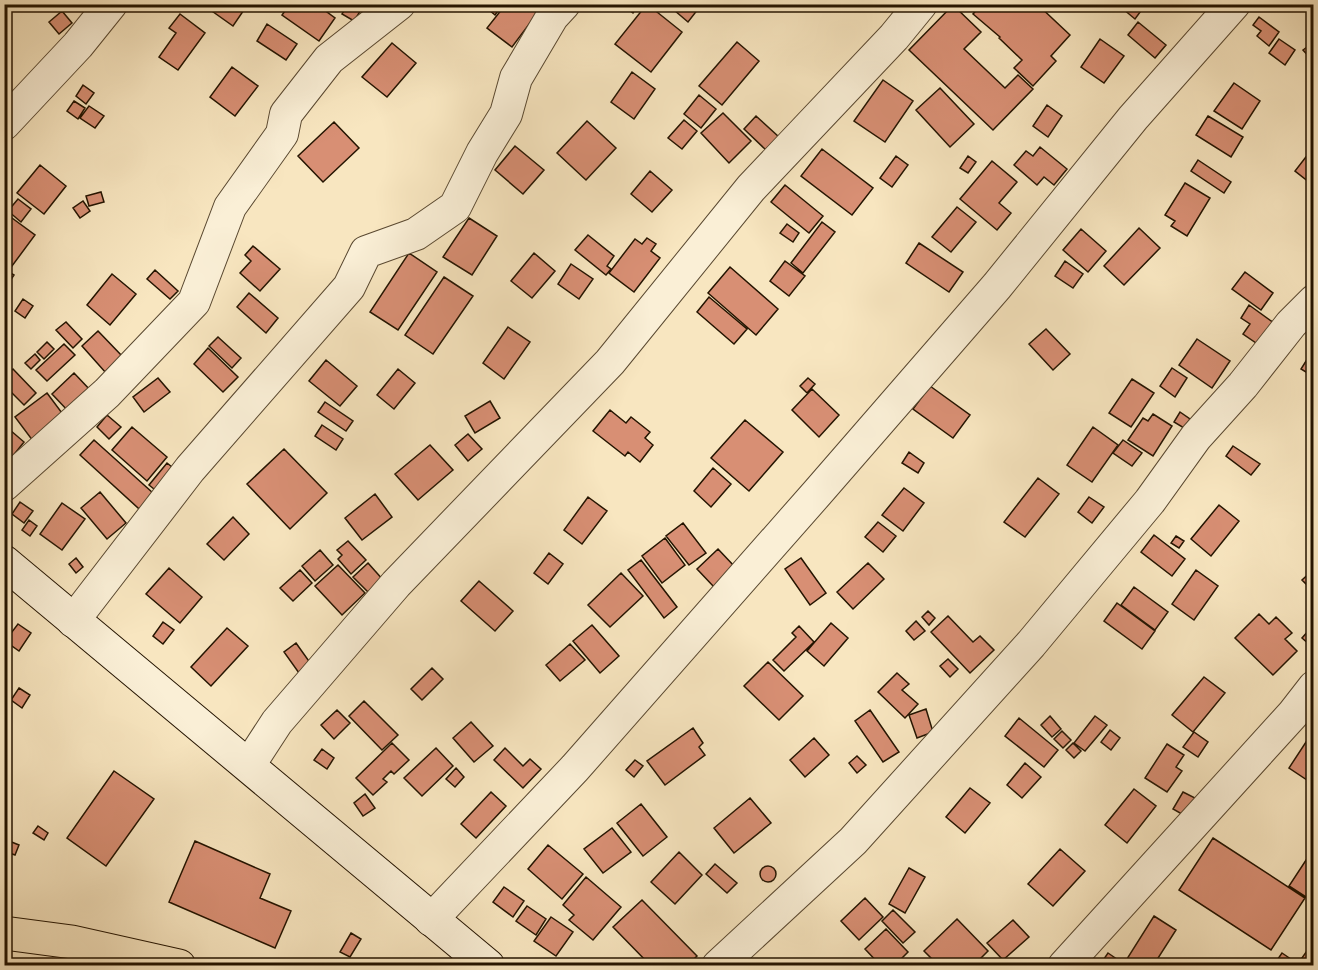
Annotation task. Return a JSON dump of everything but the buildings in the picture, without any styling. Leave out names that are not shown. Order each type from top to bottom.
[{"type":"highway","points":[[4,933],[72,942],[179,966]]},
{"type":"street","points":[[4,124],[78,45],[111,4]]},
{"type":"street","points":[[4,485],[107,393],[194,302],[230,207],[282,134],[286,114],[329,59],[399,4]]},
{"type":"street","points":[[74,621],[190,469],[349,286],[366,252],[416,234],[454,207],[482,153],[506,114],[516,78],[552,17],[564,4]]},
{"type":"street","points":[[249,765],[277,722],[396,584],[610,362],[751,188],[894,37],[921,4]]},
{"type":"street","points":[[431,920],[575,768],[825,483],[997,286],[1133,118],[1234,4]]},
{"type":"street","points":[[718,966],[853,841],[1031,644],[1150,501],[1196,436],[1244,385],[1292,324],[1314,301]]},
{"type":"street","points":[[4,562],[488,966]]},
{"type":"street","points":[[1064,966],[1293,714],[1314,687]]}]
